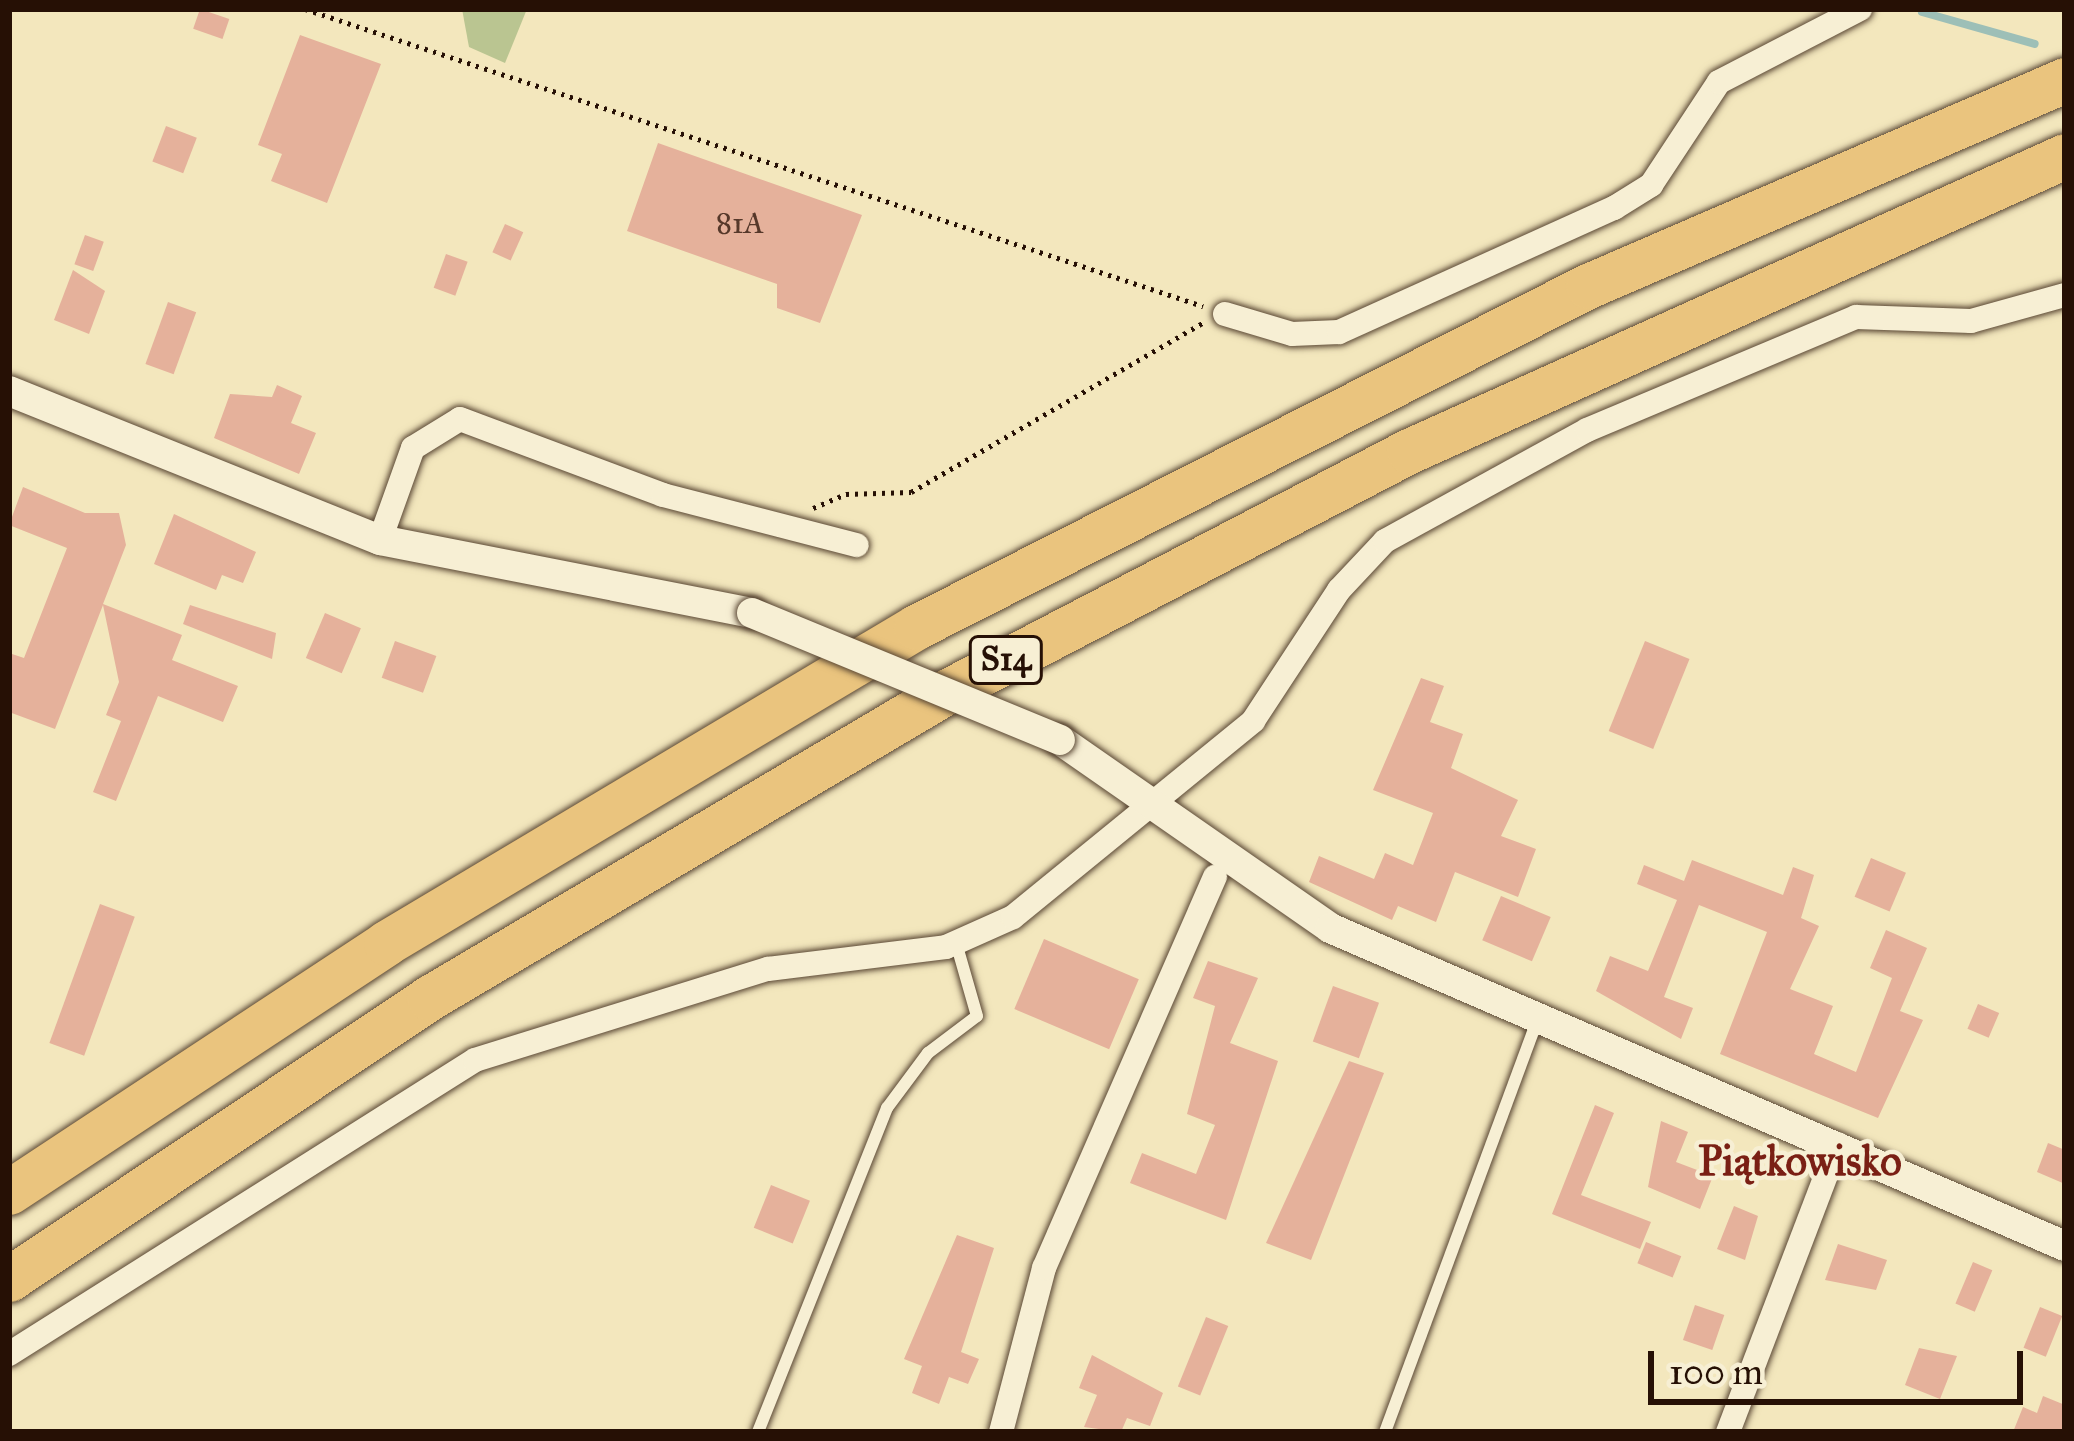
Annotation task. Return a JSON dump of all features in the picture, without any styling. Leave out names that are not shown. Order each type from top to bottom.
[{"type":"highway","name":"S14","points":[[9,1192],[386,943],[916,627],[1588,286],[2065,80]]},
{"type":"highway","name":"S14","points":[[9,1279],[429,998],[946,692],[1409,451],[2065,156]]},
{"type":"street","points":[[1225,314],[1292,334],[1339,332],[1614,208],[1651,185],[1719,82],[1860,9]]},
{"type":"street","points":[[9,1354],[475,1060],[767,969],[956,944],[1013,917],[1158,805],[1253,721],[1354,573],[1442,505],[1587,430],[1856,317],[1971,320],[2065,295]]},
{"type":"street","points":[[9,391],[380,540],[752,614],[1060,740],[1158,805],[1297,911],[2065,1246]]},
{"type":"street","points":[[380,540],[413,448],[460,419],[767,528],[857,545]]},
{"type":"street","points":[[1001,1432],[1043,1268],[1215,877]]},
{"type":"street","points":[[1728,1432],[1838,1144]]},
{"type":"lane","points":[[758,1432],[886,1108],[928,1053],[977,1016],[956,944]]},
{"type":"lane","points":[[1385,1432],[1539,1018]]},
{"type":"path","points":[[305,9],[1225,314]]},
{"type":"path","points":[[767,528],[846,494],[911,492],[1225,314]]},
{"type":"green space","points":[[462,9],[527,9],[505,63],[469,47]]},
{"type":"building","points":[[200,9],[229,19],[222,39],[193,29]]},
{"type":"building","points":[[300,35],[381,64],[327,203],[271,181],[282,154],[258,145]]},
{"type":"building","points":[[166,126],[197,138],[183,173],[152,161]]},
{"type":"building","points":[[658,143],[862,215],[820,323],[777,308],[777,284],[627,231]]},
{"type":"building","points":[[505,224],[523,232],[511,260],[492,252]]},
{"type":"building","points":[[85,235],[104,242],[93,271],[74,264]]},
{"type":"building","points":[[446,254],[468,262],[455,296],[434,288]]},
{"type":"building","points":[[73,270],[105,291],[89,334],[54,320]]},
{"type":"building","points":[[168,302],[196,312],[174,374],[145,364]]},
{"type":"building","points":[[277,385],[302,396],[291,423],[316,433],[299,474],[214,438],[230,394],[272,397]]},
{"type":"building","points":[[23,487],[85,513],[119,513],[126,545],[103,604],[182,635],[172,660],[238,686],[223,722],[158,696],[116,801],[93,792],[121,721],[106,715],[119,682],[103,605],[55,729],[9,712],[9,653],[24,658],[67,548],[9,525]]},
{"type":"building","points":[[174,514],[256,552],[243,583],[222,575],[216,590],[154,564]]},
{"type":"building","points":[[190,605],[276,633],[272,659],[183,624]]},
{"type":"building","points":[[325,613],[361,628],[342,673],[306,658]]},
{"type":"building","points":[[395,641],[436,656],[423,693],[382,678]]},
{"type":"building","points":[[1645,641],[1690,659],[1653,749],[1609,731]]},
{"type":"building","points":[[1421,678],[1444,686],[1430,722],[1463,734],[1451,768],[1518,800],[1501,836],[1536,849],[1518,897],[1455,872],[1436,922],[1398,906],[1392,920],[1309,882],[1319,856],[1374,879],[1385,853],[1413,865],[1433,813],[1373,790]]},
{"type":"building","points":[[1871,858],[1906,873],[1890,912],[1855,897]]},
{"type":"building","points":[[1692,860],[1783,895],[1793,867],[1814,875],[1801,918],[1819,926],[1790,989],[1833,1006],[1814,1054],[1856,1072],[1892,978],[1870,968],[1886,930],[1927,948],[1900,1011],[1923,1020],[1878,1118],[1720,1054],[1767,932],[1699,905],[1664,997],[1693,1008],[1681,1039],[1596,991],[1610,956],[1648,971],[1677,900],[1637,884],[1644,865],[1684,881]]},
{"type":"building","points":[[1501,896],[1551,917],[1532,961],[1482,940]]},
{"type":"building","points":[[100,904],[135,917],[84,1056],[49,1043]]},
{"type":"building","points":[[1044,939],[1139,979],[1109,1049],[1014,1009]]},
{"type":"building","points":[[1208,961],[1258,978],[1230,1043],[1278,1061],[1226,1220],[1130,1183],[1142,1153],[1196,1174],[1215,1125],[1187,1114],[1215,1006],[1193,998]]},
{"type":"building","points":[[1333,986],[1379,1003],[1359,1058],[1313,1041]]},
{"type":"building","points":[[1978,1004],[1999,1013],[1989,1038],[1967,1029]]},
{"type":"building","points":[[1349,1061],[1384,1073],[1311,1260],[1266,1243]]},
{"type":"building","points":[[1595,1105],[1614,1113],[1581,1195],[1651,1222],[1640,1249],[1552,1214]]},
{"type":"building","points":[[1661,1121],[1688,1132],[1676,1162],[1713,1176],[1700,1209],[1648,1187]]},
{"type":"building","points":[[2048,1143],[2065,1150],[2065,1184],[2037,1172]]},
{"type":"building","points":[[771,1185],[810,1201],[793,1243],[754,1228]]},
{"type":"building","points":[[1734,1206],[1758,1216],[1745,1260],[1717,1249]]},
{"type":"building","points":[[957,1235],[994,1248],[961,1352],[979,1359],[968,1384],[949,1377],[939,1404],[912,1393],[922,1366],[904,1359]]},
{"type":"building","points":[[1646,1242],[1681,1256],[1673,1278],[1637,1263]]},
{"type":"building","points":[[1838,1244],[1887,1260],[1876,1290],[1825,1280]]},
{"type":"building","points":[[1973,1262],[1992,1270],[1975,1312],[1955,1303]]},
{"type":"building","points":[[1695,1305],[1724,1315],[1712,1350],[1683,1340]]},
{"type":"building","points":[[2040,1307],[2062,1316],[2046,1357],[2024,1348]]},
{"type":"building","points":[[1206,1317],[1228,1326],[1200,1396],[1178,1387]]},
{"type":"building","points":[[1919,1348],[1957,1356],[1940,1399],[1905,1385]]},
{"type":"building","points":[[1092,1355],[1163,1393],[1150,1426],[1127,1418],[1121,1432],[1084,1427],[1097,1395],[1079,1388]]},
{"type":"building","points":[[2043,1396],[2065,1405],[2065,1432],[2013,1432],[2023,1407],[2037,1413]]},
{"type":"waterway","points":[[1922,12],[2035,44]]},
{"type":"district","name":"Piątkowisko","points":[[1800,1161]]}]
